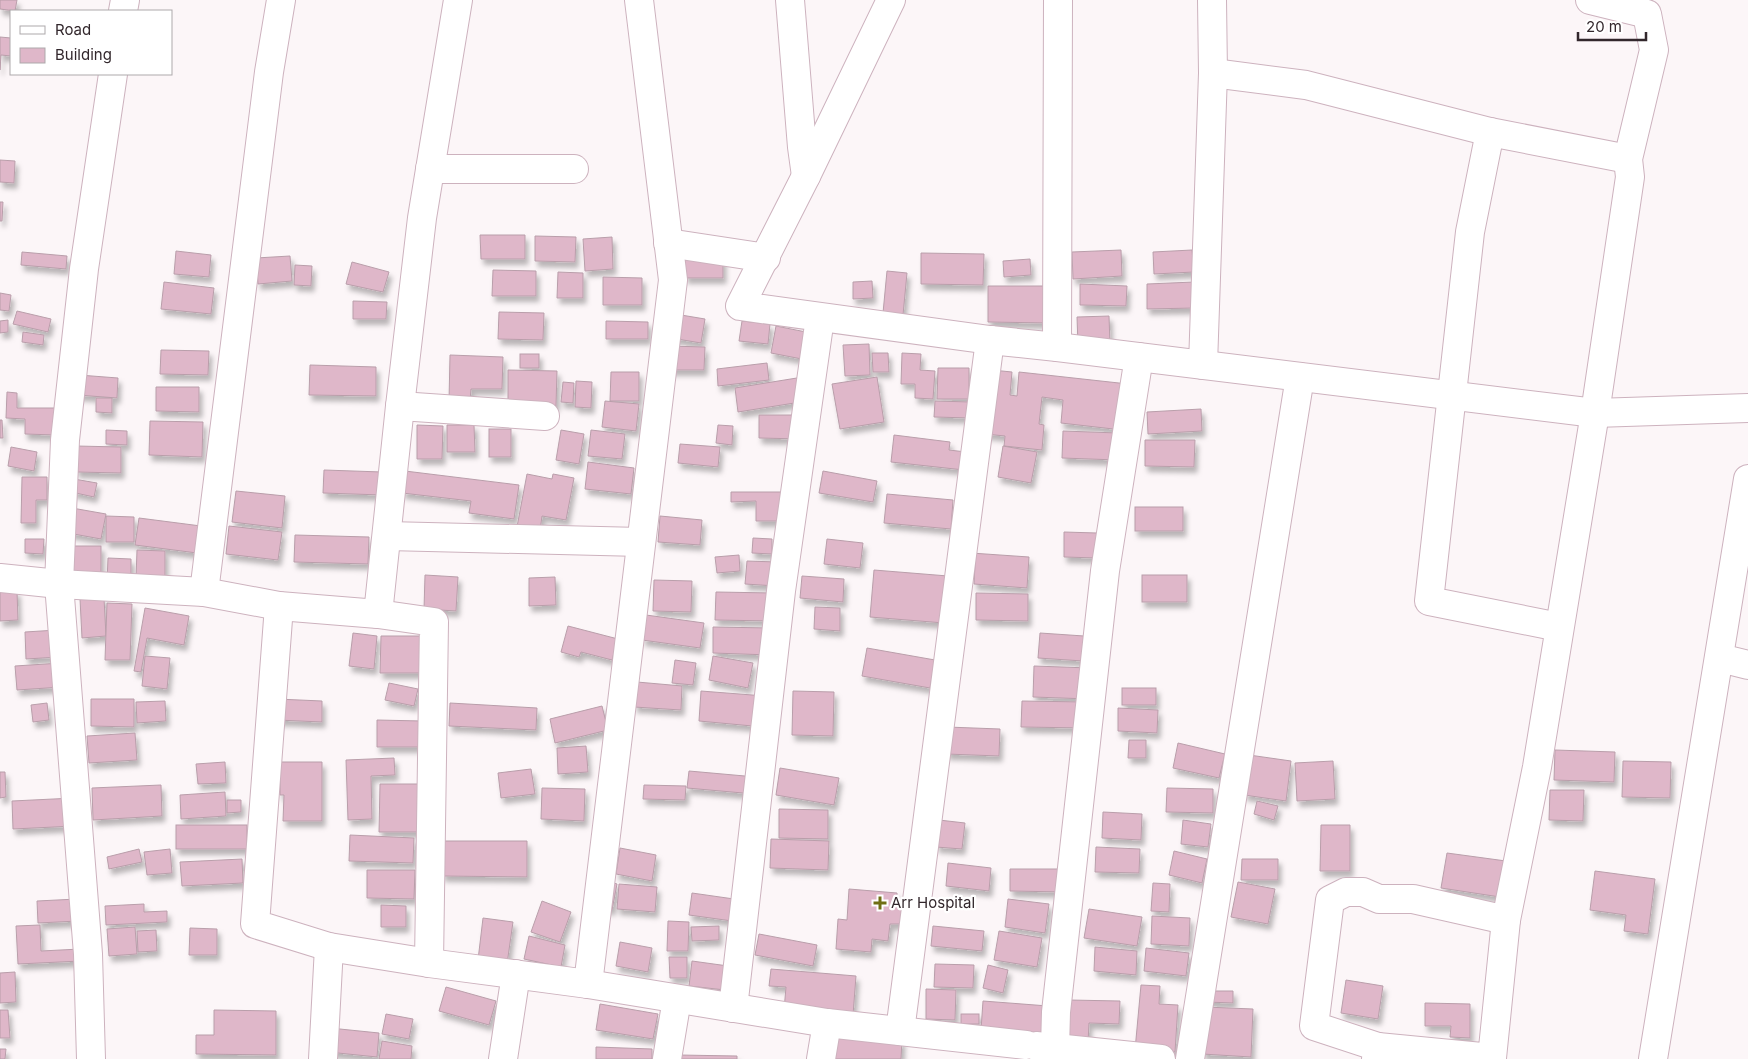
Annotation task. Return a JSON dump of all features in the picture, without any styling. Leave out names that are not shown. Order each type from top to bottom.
[{"type":"street","points":[[204,592],[269,72],[281,0]]},
{"type":"street","points":[[378,614],[422,218],[458,0]]},
{"type":"street","points":[[588,984],[673,280],[639,0]]},
{"type":"street","points":[[790,0],[806,176]]},
{"type":"street","points":[[891,0],[766,258],[740,306],[990,340],[1057,346],[1595,412],[1748,408]]},
{"type":"street","points":[[1057,346],[1058,0]]},
{"type":"street","points":[[1203,365],[1213,73],[1212,0]]},
{"type":"street","points":[[1506,920],[1413,899],[1379,900],[1364,892],[1346,892],[1330,900],[1314,1026],[1377,1053],[1497,1058],[1506,920],[1537,767],[1595,412],[1630,177],[1628,159],[1654,50],[1647,14],[1590,0]]},
{"type":"street","points":[[1213,73],[1306,85],[1490,132],[1628,159]]},
{"type":"street","points":[[91,1059],[88,954],[59,584],[66,430],[84,269],[113,75]]},
{"type":"street","points":[[1490,132],[1470,232],[1429,601],[1560,627]]},
{"type":"street","points":[[430,169],[574,169]]},
{"type":"street","points":[[668,243],[766,258]]},
{"type":"street","points":[[733,1008],[781,591],[820,318]]},
{"type":"street","points":[[900,1031],[990,340]]},
{"type":"street","points":[[1055,1048],[1057,1002],[1106,571],[1139,357]]},
{"type":"street","points":[[1190,1059],[1300,377]]},
{"type":"street","points":[[400,406],[545,416]]},
{"type":"street","points":[[1653,1059],[1720,658],[1744,536],[1748,478]]},
{"type":"street","points":[[387,536],[641,542]]},
{"type":"street","points":[[0,578],[59,584],[204,592],[279,606],[378,614],[434,622],[428,963]]},
{"type":"street","points":[[279,606],[255,924],[329,947],[428,963],[588,984],[827,1023],[900,1031],[1025,1052],[1055,1048],[1161,1059]]},
{"type":"street","points":[[1720,658],[1748,665]]},
{"type":"street","points":[[323,1059],[329,947]]},
{"type":"street","points":[[503,1059],[516,974]]},
{"type":"street","points":[[668,1059],[677,999]]},
{"type":"street","points":[[821,1059],[827,1023]]},
{"type":"building","points":[[0,0],[17,0],[15,10],[0,9]]},
{"type":"building","points":[[0,37],[10,38],[10,56],[1,55],[0,70]]},
{"type":"building","points":[[0,160],[15,161],[14,183],[0,182]]},
{"type":"building","points":[[0,202],[3,202],[2,221],[0,221]]},
{"type":"building","points":[[480,235],[525,235],[525,259],[481,259]]},
{"type":"building","points":[[535,236],[576,237],[575,262],[535,261]]},
{"type":"building","points":[[612,237],[613,269],[585,271],[583,239]]},
{"type":"building","points":[[1121,250],[1122,276],[1073,279],[1072,252]]},
{"type":"building","points":[[1192,250],[1194,272],[1154,274],[1153,252]]},
{"type":"building","points":[[176,251],[211,255],[209,277],[174,274]]},
{"type":"building","points":[[22,252],[67,256],[66,269],[21,265]]},
{"type":"building","points":[[921,253],[984,254],[983,285],[921,284]]},
{"type":"building","points":[[685,254],[723,254],[723,278],[685,278]]},
{"type":"building","points":[[290,256],[292,281],[258,284],[256,258]]},
{"type":"building","points":[[1030,259],[1031,275],[1004,277],[1003,261]]},
{"type":"building","points":[[352,262],[389,272],[383,292],[346,284]]},
{"type":"building","points":[[295,265],[312,266],[311,286],[294,285]]},
{"type":"building","points":[[493,270],[536,271],[536,296],[492,296]]},
{"type":"building","points":[[887,271],[907,273],[903,315],[883,313]]},
{"type":"building","points":[[558,272],[583,273],[583,298],[557,298]]},
{"type":"building","points":[[603,277],[642,278],[642,305],[603,305]]},
{"type":"building","points":[[872,281],[873,298],[853,299],[853,282]]},
{"type":"building","points":[[164,282],[214,288],[211,314],[161,309]]},
{"type":"building","points":[[1194,282],[1195,308],[1147,309],[1147,284]]},
{"type":"building","points":[[1080,284],[1127,286],[1126,306],[1080,305]]},
{"type":"building","points":[[988,286],[1048,286],[1048,323],[988,322]]},
{"type":"building","points":[[0,293],[11,295],[9,311],[0,310]]},
{"type":"building","points":[[353,301],[387,302],[386,319],[353,319]]},
{"type":"building","points":[[17,311],[51,319],[48,332],[13,324]]},
{"type":"building","points":[[499,312],[544,313],[543,340],[498,339]]},
{"type":"building","points":[[675,314],[705,319],[701,343],[671,338]]},
{"type":"building","points":[[1109,316],[1110,344],[1078,345],[1077,317]]},
{"type":"building","points":[[8,320],[8,332],[0,333],[0,321]]},
{"type":"building","points":[[606,321],[648,322],[648,339],[606,339]]},
{"type":"building","points":[[742,321],[770,324],[768,344],[739,341]]},
{"type":"building","points":[[776,326],[811,333],[807,360],[771,353]]},
{"type":"building","points":[[23,332],[44,335],[43,345],[22,342]]},
{"type":"building","points":[[869,344],[870,375],[845,376],[843,345]]},
{"type":"building","points":[[669,346],[705,347],[704,370],[669,370]]},
{"type":"building","points":[[161,350],[209,351],[208,375],[160,374]]},
{"type":"building","points":[[872,353],[888,353],[889,372],[873,372]]},
{"type":"building","points":[[902,353],[921,354],[920,370],[935,371],[933,399],[915,398],[915,384],[901,384]]},
{"type":"building","points":[[520,354],[539,354],[539,368],[520,368]]},
{"type":"building","points":[[450,355],[503,357],[502,389],[471,389],[470,401],[449,401]]},
{"type":"building","points":[[767,363],[769,380],[718,386],[717,369]]},
{"type":"building","points":[[310,365],[376,367],[376,396],[309,395]]},
{"type":"building","points":[[938,368],[969,368],[969,399],[937,399]]},
{"type":"building","points":[[508,370],[557,371],[556,406],[508,405]]},
{"type":"building","points":[[992,370],[1012,372],[1010,395],[1017,396],[1019,372],[1128,384],[1122,430],[1061,423],[1063,400],[1042,397],[1039,424],[1044,425],[1042,450],[1004,446],[1005,436],[985,434]]},
{"type":"building","points":[[611,372],[639,372],[639,401],[610,401]]},
{"type":"building","points":[[79,375],[118,378],[117,398],[77,395]]},
{"type":"building","points":[[803,377],[807,401],[738,412],[735,388]]},
{"type":"building","points":[[877,377],[884,422],[840,429],[832,384]]},
{"type":"building","points":[[576,381],[592,382],[591,408],[575,407]]},
{"type":"building","points":[[563,382],[574,383],[573,403],[561,402]]},
{"type":"building","points":[[156,387],[199,387],[199,412],[156,411]]},
{"type":"building","points":[[7,392],[17,393],[17,408],[56,408],[55,435],[25,434],[25,419],[6,418]]},
{"type":"building","points":[[96,398],[112,398],[112,413],[96,412]]},
{"type":"building","points":[[605,401],[639,404],[636,431],[602,427]]},
{"type":"building","points":[[935,401],[971,402],[971,418],[934,417]]},
{"type":"building","points":[[1201,409],[1202,431],[1148,434],[1147,412]]},
{"type":"building","points":[[759,415],[801,415],[801,439],[759,438]]},
{"type":"building","points":[[0,420],[2,420],[3,438],[0,438]]},
{"type":"building","points":[[150,421],[203,422],[202,457],[149,455]]},
{"type":"building","points":[[417,425],[443,426],[442,459],[417,459]]},
{"type":"building","points":[[447,425],[474,425],[475,452],[447,452]]},
{"type":"building","points":[[718,425],[733,426],[732,445],[716,443]]},
{"type":"building","points":[[489,429],[511,429],[511,457],[489,457]]},
{"type":"building","points":[[106,430],[127,431],[127,445],[106,444]]},
{"type":"building","points":[[561,430],[584,434],[579,464],[556,460]]},
{"type":"building","points":[[591,430],[625,434],[622,459],[588,456]]},
{"type":"building","points":[[1063,431],[1118,433],[1117,460],[1062,458]]},
{"type":"building","points":[[894,435],[950,442],[949,450],[966,452],[964,470],[891,462]]},
{"type":"building","points":[[1145,440],[1195,440],[1194,467],[1145,466]]},
{"type":"building","points":[[680,444],[720,447],[718,467],[678,463]]},
{"type":"building","points":[[76,446],[121,447],[121,473],[76,472]]},
{"type":"building","points":[[1003,446],[1037,452],[1031,483],[998,477]]},
{"type":"building","points":[[11,447],[37,452],[34,471],[8,466]]},
{"type":"building","points":[[588,462],[634,468],[631,494],[585,489]]},
{"type":"building","points":[[324,470],[382,472],[382,495],[323,493]]},
{"type":"building","points":[[405,471],[519,485],[514,519],[469,513],[471,501],[402,493]]},
{"type":"building","points":[[823,471],[877,481],[873,502],[819,493]]},
{"type":"building","points":[[527,474],[552,479],[553,474],[574,478],[566,520],[542,516],[540,531],[517,527]]},
{"type":"building","points":[[22,477],[47,477],[47,500],[36,500],[36,523],[21,523]]},
{"type":"building","points":[[74,479],[97,483],[94,497],[71,492]]},
{"type":"building","points":[[236,491],[285,496],[282,528],[232,522]]},
{"type":"building","points":[[731,492],[786,492],[787,521],[756,521],[756,501],[731,502]]},
{"type":"building","points":[[887,494],[953,500],[951,529],[884,523]]},
{"type":"building","points":[[1135,507],[1183,507],[1183,531],[1135,531]]},
{"type":"building","points":[[72,508],[106,514],[101,539],[68,533]]},
{"type":"building","points":[[106,516],[134,517],[134,542],[106,542]]},
{"type":"building","points":[[660,516],[702,520],[700,545],[658,542]]},
{"type":"building","points":[[139,518],[201,526],[197,553],[135,545]]},
{"type":"building","points":[[229,526],[282,532],[278,560],[226,554]]},
{"type":"building","points":[[1064,532],[1097,533],[1097,558],[1064,557]]},
{"type":"building","points":[[295,535],[369,537],[368,564],[294,562]]},
{"type":"building","points":[[753,538],[772,539],[772,554],[752,553]]},
{"type":"building","points":[[25,539],[44,539],[43,554],[25,553]]},
{"type":"building","points":[[827,539],[863,543],[860,568],[824,564]]},
{"type":"building","points":[[63,546],[101,546],[101,574],[63,574]]},
{"type":"building","points":[[137,550],[165,551],[165,579],[136,578]]},
{"type":"building","points":[[971,553],[1029,557],[1027,588],[974,584],[975,564],[970,564]]},
{"type":"building","points":[[739,555],[740,571],[717,573],[715,557]]},
{"type":"building","points":[[108,558],[131,559],[131,582],[107,582]]},
{"type":"building","points":[[747,561],[777,562],[776,586],[745,584]]},
{"type":"building","points":[[874,570],[948,576],[944,623],[870,617]]},
{"type":"building","points":[[425,575],[458,577],[456,611],[424,609]]},
{"type":"building","points":[[1142,575],[1187,575],[1187,602],[1142,602]]},
{"type":"building","points":[[802,576],[844,579],[843,602],[800,598]]},
{"type":"building","points":[[555,577],[556,605],[529,606],[529,578]]},
{"type":"building","points":[[654,580],[692,581],[691,612],[653,611]]},
{"type":"building","points":[[0,591],[17,591],[18,620],[0,621]]},
{"type":"building","points":[[716,592],[772,593],[772,621],[715,620]]},
{"type":"building","points":[[976,593],[1028,594],[1028,621],[976,620]]},
{"type":"building","points":[[104,598],[106,636],[82,638],[80,599]]},
{"type":"building","points":[[107,603],[132,604],[130,660],[105,660]]},
{"type":"building","points":[[815,607],[840,608],[840,631],[814,629]]},
{"type":"building","points":[[145,608],[189,616],[184,645],[147,638],[141,672],[134,671]]},
{"type":"building","points":[[646,615],[704,623],[700,648],[642,640]]},
{"type":"building","points":[[568,626],[618,639],[612,660],[581,652],[579,657],[561,652]]},
{"type":"building","points":[[713,627],[771,628],[770,655],[713,653]]},
{"type":"building","points":[[57,630],[59,657],[26,659],[25,632]]},
{"type":"building","points":[[353,633],[377,636],[374,669],[349,666]]},
{"type":"building","points":[[1040,633],[1084,636],[1083,661],[1038,658]]},
{"type":"building","points":[[381,636],[428,636],[428,673],[380,673]]},
{"type":"building","points":[[867,648],[935,660],[930,688],[862,676]]},
{"type":"building","points":[[145,656],[170,658],[167,689],[142,686]]},
{"type":"building","points":[[713,656],[753,663],[748,688],[709,680]]},
{"type":"building","points":[[675,660],[696,663],[693,685],[672,683]]},
{"type":"building","points":[[61,663],[62,687],[17,690],[15,666]]},
{"type":"building","points":[[1034,666],[1090,668],[1089,699],[1033,697]]},
{"type":"building","points":[[637,682],[682,686],[681,710],[634,707]]},
{"type":"building","points":[[389,683],[418,689],[414,706],[385,700]]},
{"type":"building","points":[[1122,688],[1156,688],[1156,705],[1122,705]]},
{"type":"building","points":[[701,691],[765,696],[763,727],[699,721]]},
{"type":"building","points":[[793,691],[834,692],[833,736],[792,735]]},
{"type":"building","points":[[91,699],[134,699],[134,727],[91,726]]},
{"type":"building","points":[[277,699],[322,701],[322,722],[277,720]]},
{"type":"building","points":[[165,701],[166,721],[137,723],[136,702]]},
{"type":"building","points":[[1022,701],[1086,702],[1086,728],[1021,727]]},
{"type":"building","points":[[47,703],[49,720],[33,722],[31,705]]},
{"type":"building","points":[[450,703],[537,708],[536,730],[449,726]]},
{"type":"building","points":[[602,706],[608,730],[555,743],[550,719]]},
{"type":"building","points":[[1118,708],[1158,710],[1157,733],[1118,731]]},
{"type":"building","points":[[377,720],[422,721],[423,747],[377,747]]},
{"type":"building","points":[[947,727],[1000,729],[999,756],[946,754]]},
{"type":"building","points":[[135,733],[137,760],[89,763],[87,736]]},
{"type":"building","points":[[1129,740],[1146,740],[1146,758],[1128,758]]},
{"type":"building","points":[[1178,743],[1225,754],[1219,778],[1173,768]]},
{"type":"building","points":[[586,746],[588,772],[558,774],[557,748]]},
{"type":"building","points":[[1555,750],[1615,752],[1614,782],[1554,780]]},
{"type":"building","points":[[1249,755],[1291,761],[1286,801],[1244,795]]},
{"type":"building","points":[[394,758],[395,775],[371,776],[372,819],[348,820],[346,760]]},
{"type":"building","points":[[1333,761],[1335,799],[1297,801],[1295,763]]},
{"type":"building","points":[[1623,761],[1671,762],[1670,798],[1622,797]]},
{"type":"building","points":[[225,762],[226,783],[198,784],[196,764]]},
{"type":"building","points":[[280,762],[322,762],[322,821],[283,821],[284,795],[280,795]]},
{"type":"building","points":[[780,768],[839,778],[834,805],[776,795]]},
{"type":"building","points":[[531,769],[535,794],[501,798],[498,773]]},
{"type":"building","points":[[689,771],[756,777],[754,794],[687,788]]},
{"type":"building","points":[[0,772],[5,772],[6,797],[0,798]]},
{"type":"building","points":[[380,784],[425,784],[425,832],[379,832]]},
{"type":"building","points":[[161,785],[162,816],[93,820],[92,788]]},
{"type":"building","points":[[644,785],[686,786],[685,800],[643,799]]},
{"type":"building","points":[[542,788],[585,789],[584,821],[541,819]]},
{"type":"building","points":[[1167,788],[1213,789],[1213,813],[1166,812]]},
{"type":"building","points":[[1550,790],[1584,790],[1583,821],[1549,820]]},
{"type":"building","points":[[225,792],[226,816],[181,819],[180,795]]},
{"type":"building","points":[[74,798],[75,826],[13,829],[12,801]]},
{"type":"building","points":[[227,800],[241,800],[241,812],[227,813]]},
{"type":"building","points":[[1257,801],[1278,806],[1274,820],[1254,814]]},
{"type":"building","points":[[779,809],[828,810],[828,839],[779,838]]},
{"type":"building","points":[[1103,812],[1142,814],[1141,840],[1102,838]]},
{"type":"building","points":[[939,820],[965,823],[962,849],[936,847]]},
{"type":"building","points":[[1183,820],[1211,824],[1208,847],[1181,844]]},
{"type":"building","points":[[176,825],[247,825],[247,849],[176,849]]},
{"type":"building","points":[[1321,825],[1350,825],[1350,871],[1320,871]]},
{"type":"building","points":[[350,835],[414,838],[413,863],[349,861]]},
{"type":"building","points":[[771,839],[829,841],[828,870],[770,868]]},
{"type":"building","points":[[442,841],[527,841],[527,877],[442,876]]},
{"type":"building","points":[[1096,847],[1140,849],[1139,873],[1095,872]]},
{"type":"building","points":[[620,848],[656,855],[652,881],[616,874]]},
{"type":"building","points":[[139,849],[142,862],[109,869],[107,857]]},
{"type":"building","points":[[170,849],[172,873],[147,875],[144,852]]},
{"type":"building","points":[[1174,851],[1207,859],[1202,883],[1169,875]]},
{"type":"building","points":[[1447,853],[1506,861],[1500,897],[1441,888]]},
{"type":"building","points":[[242,859],[243,883],[182,886],[180,862]]},
{"type":"building","points":[[1242,859],[1278,859],[1278,880],[1241,880]]},
{"type":"building","points":[[948,863],[991,868],[989,891],[946,886]]},
{"type":"building","points":[[1010,869],[1063,869],[1064,892],[1010,891]]},
{"type":"building","points":[[367,870],[415,870],[414,899],[367,898]]},
{"type":"building","points":[[1595,871],[1655,879],[1648,934],[1624,931],[1626,915],[1590,910]]},
{"type":"building","points":[[605,880],[617,884],[612,910],[599,906]]},
{"type":"building","points":[[1238,882],[1275,889],[1268,924],[1231,917]]},
{"type":"building","points":[[1153,883],[1170,884],[1169,912],[1151,911]]},
{"type":"building","points":[[619,884],[657,887],[655,912],[617,909]]},
{"type":"building","points":[[849,889],[897,893],[897,907],[903,907],[901,924],[890,924],[888,941],[872,939],[871,952],[836,949],[838,919],[847,920]]},
{"type":"building","points":[[692,893],[734,899],[732,921],[689,915]]},
{"type":"building","points":[[77,899],[78,921],[38,923],[37,901]]},
{"type":"building","points":[[1008,899],[1049,904],[1045,933],[1005,927]]},
{"type":"building","points":[[542,901],[571,912],[560,942],[531,932]]},
{"type":"building","points":[[144,904],[144,912],[167,911],[167,922],[106,925],[105,906]]},
{"type":"building","points":[[381,905],[406,906],[406,927],[381,927]]},
{"type":"building","points":[[1089,909],[1142,917],[1137,946],[1084,938]]},
{"type":"building","points":[[1152,916],[1190,918],[1189,946],[1151,944]]},
{"type":"building","points":[[483,918],[513,922],[507,964],[478,960]]},
{"type":"building","points":[[668,921],[689,922],[688,951],[667,951]]},
{"type":"building","points":[[40,925],[41,951],[80,949],[81,961],[18,964],[16,926]]},
{"type":"building","points":[[719,926],[719,940],[692,941],[691,927]]},
{"type":"building","points":[[933,926],[984,931],[982,951],[931,946]]},
{"type":"building","points":[[135,927],[137,954],[109,956],[107,929]]},
{"type":"building","points":[[190,928],[217,929],[217,955],[189,955]]},
{"type":"building","points":[[156,930],[157,951],[138,952],[137,931]]},
{"type":"building","points":[[999,931],[1042,938],[1037,967],[994,960]]},
{"type":"building","points":[[759,934],[817,945],[813,966],[755,955]]},
{"type":"building","points":[[529,936],[565,945],[561,967],[524,959]]},
{"type":"building","points":[[620,942],[652,948],[648,972],[616,966]]},
{"type":"building","points":[[1095,947],[1137,951],[1136,975],[1094,971]]},
{"type":"building","points":[[1146,948],[1189,953],[1186,976],[1144,971]]},
{"type":"building","points":[[669,957],[687,957],[687,978],[670,978]]},
{"type":"building","points":[[692,961],[728,966],[725,990],[689,986]]},
{"type":"building","points":[[935,964],[974,965],[973,988],[934,987]]},
{"type":"building","points":[[988,965],[1008,970],[1003,993],[983,988]]},
{"type":"building","points":[[771,969],[856,976],[853,1015],[784,1010],[786,987],[769,986]]},
{"type":"building","points":[[15,972],[16,1002],[0,1003],[0,973]]},
{"type":"building","points":[[1346,980],[1383,986],[1378,1019],[1341,1013]]},
{"type":"building","points":[[1141,985],[1160,986],[1159,1004],[1178,1005],[1175,1052],[1135,1050]]},
{"type":"building","points":[[446,987],[496,1001],[489,1025],[439,1011]]},
{"type":"building","points":[[926,989],[956,990],[955,1020],[926,1019]]},
{"type":"building","points":[[1206,991],[1233,991],[1233,1003],[1206,1002]]},
{"type":"building","points":[[1069,1000],[1120,1001],[1119,1024],[1089,1023],[1088,1043],[1068,1043]]},
{"type":"building","points":[[983,1001],[1048,1006],[1046,1035],[981,1030]]},
{"type":"building","points":[[1425,1003],[1470,1004],[1470,1038],[1450,1037],[1451,1026],[1425,1026]]},
{"type":"building","points":[[600,1004],[658,1014],[653,1039],[596,1030]]},
{"type":"building","points":[[1205,1007],[1253,1009],[1251,1057],[1202,1054]]},
{"type":"building","points":[[0,1010],[8,1010],[10,1038],[0,1038]]},
{"type":"building","points":[[214,1010],[276,1011],[276,1055],[196,1054],[196,1035],[214,1035]]},
{"type":"building","points":[[386,1014],[413,1019],[409,1039],[382,1034]]},
{"type":"building","points":[[961,1014],[979,1014],[979,1024],[961,1024]]},
{"type":"building","points":[[330,1028],[379,1033],[377,1057],[328,1052]]},
{"type":"building","points":[[835,1036],[902,1039],[901,1059],[834,1059]]},
{"type":"building","points":[[382,1041],[412,1046],[411,1059],[379,1059]]},
{"type":"building","points":[[596,1047],[652,1049],[652,1059],[596,1059]]},
{"type":"building","points":[[0,1049],[6,1049],[5,1059],[0,1059]]},
{"type":"building","points":[[679,1055],[737,1056],[737,1059],[679,1059]]},
{"type":"place","name":"Arr Hospital","points":[[880,903]]}]
